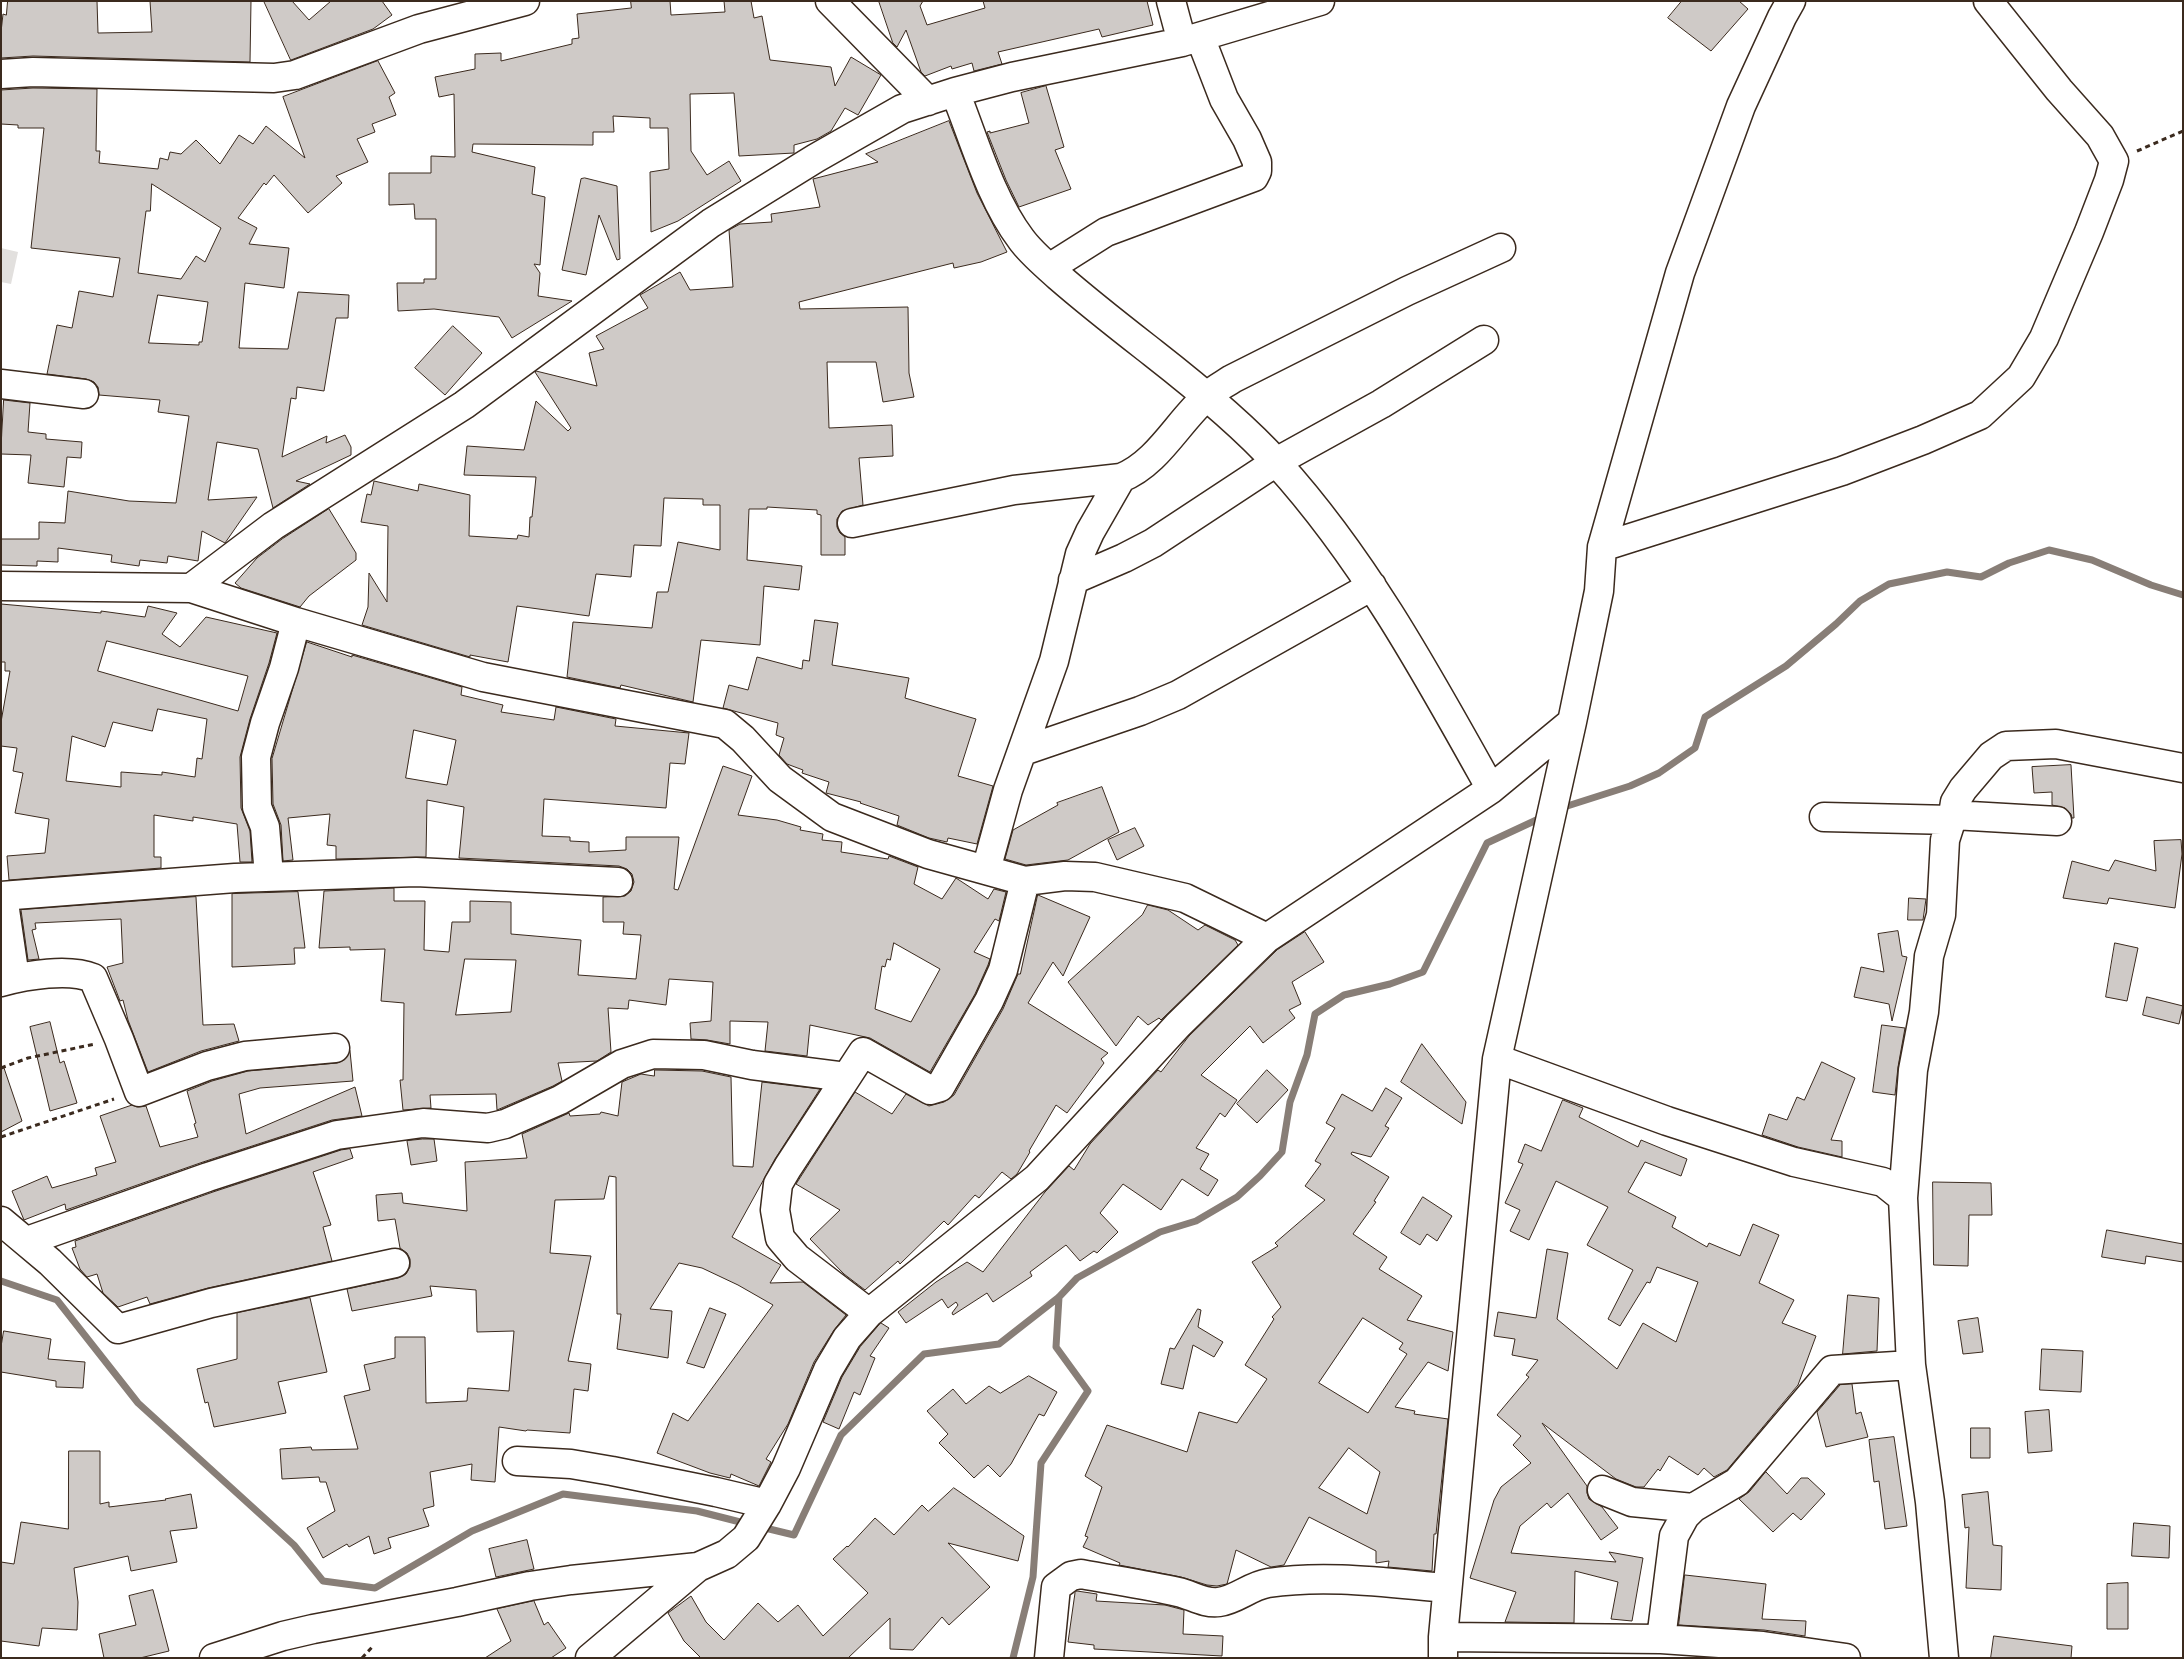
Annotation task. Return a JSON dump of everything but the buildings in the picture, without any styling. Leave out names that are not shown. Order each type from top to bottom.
[{"type":"street","points":[[1,74],[33,72],[274,78],[295,75],[419,30],[526,1]]},
{"type":"street","points":[[830,1],[928,100]]},
{"type":"street","points":[[1049,268],[1106,232],[1254,177],[1257,171],[1257,162],[1247,139],[1171,1]]},
{"type":"street","points":[[191,588],[273,526],[464,404],[711,223],[816,158],[902,109],[955,92],[1012,77],[1191,39],[1320,1]]},
{"type":"street","points":[[1791,1],[1740,106],[1680,273],[1602,547],[1599,591],[1572,722],[1497,1059],[1443,1647],[1661,1639],[1763,1646],[1846,1658]]},
{"type":"street","points":[[1602,547],[1842,471],[1923,440],[1980,415],[2021,377],[2044,338],[2096,215],[2114,161],[2100,136],[2052,82],[1988,1]]},
{"type":"street","points":[[955,92],[1003,212],[1021,240],[1049,268],[1100,313],[1206,396],[1276,462],[1329,525],[1372,586],[1412,651],[1491,789]]},
{"type":"street","points":[[852,523],[1014,490],[1121,478],[1134,473],[1148,462],[1206,396],[1232,379],[1407,291],[1502,248]]},
{"type":"street","points":[[1073,580],[1124,558],[1152,543],[1276,462],[1381,404],[1484,340]]},
{"type":"street","points":[[1,384],[84,394]]},
{"type":"street","points":[[986,870],[1008,790],[1054,661],[1080,554],[1090,532],[1121,478]]},
{"type":"street","points":[[1,586],[191,588],[296,622],[483,677],[725,724],[743,739],[780,779],[832,817],[928,854],[1025,881],[1065,876],[1095,877],[1186,898],[1267,938]]},
{"type":"street","points":[[1023,751],[1140,711],[1178,695],[1372,586]]},
{"type":"street","points":[[270,876],[265,827],[257,808],[256,758],[296,622]]},
{"type":"street","points":[[590,1658],[698,1567],[727,1554],[746,1538],[766,1507],[794,1451],[828,1370],[847,1338],[869,1313],[1037,1178],[1178,1025],[1267,938],[1491,789],[1572,722]]},
{"type":"street","points":[[1944,1658],[1930,1502],[1911,1365],[1903,1198],[1913,1070],[1924,1012],[1929,956],[1941,915],[1945,840],[1955,802],[1992,756],[2006,746],[2056,744],[2183,768]]},
{"type":"street","points":[[1824,818],[1952,818],[2057,821]]},
{"type":"street","points":[[335,1048],[245,1056],[207,1066],[138,1092],[120,1039],[93,978],[71,972],[8,980],[2,896],[270,876],[416,872],[618,882]]},
{"type":"street","points":[[869,1313],[797,1258],[780,1238],[775,1210],[778,1184],[864,1052],[930,1090],[940,1087],[989,1001],[1003,970],[1025,881]]},
{"type":"street","points":[[27,1241],[208,1177],[337,1135],[423,1123],[488,1128],[505,1124],[560,1100],[606,1071],[654,1054],[704,1055],[752,1065],[846,1077]]},
{"type":"street","points":[[1497,1059],[1667,1121],[1794,1162],[1883,1182],[1903,1198]]},
{"type":"street","points":[[1,1221],[27,1241],[118,1329],[211,1303],[395,1263]]},
{"type":"street","points":[[1661,1639],[1674,1536],[1685,1516],[1693,1508],[1736,1482],[1832,1370],[1911,1365]]},
{"type":"street","points":[[518,1461],[571,1464],[612,1471],[716,1492],[766,1507]]},
{"type":"street","points":[[1602,1490],[1632,1502],[1693,1508]]},
{"type":"street","points":[[214,1658],[306,1631],[482,1598],[530,1586],[698,1567]]},
{"type":"street","points":[[1049,1658],[1056,1586],[1070,1576],[1081,1574],[1181,1592],[1206,1602],[1218,1602],[1249,1588],[1267,1584],[1315,1580],[1357,1580],[1447,1588]]},
{"type":"path","points":[[2114,161],[2183,131]]},
{"type":"path","points":[[1,1068],[28,1058],[120,1039]]},
{"type":"path","points":[[1,1137],[57,1117],[138,1092]]},
{"type":"shaded area","points":[[1,248],[18,252],[11,284],[1,282]]},
{"type":"waterway","points":[[1561,808],[1630,786],[1659,773],[1695,748],[1705,717],[1786,666],[1860,601],[1889,584],[1947,572],[1981,577],[2009,563],[2049,550],[2092,560],[2151,585],[2183,595]]},
{"type":"waterway","points":[[761,1527],[794,1535],[841,1435],[924,1354],[999,1344],[1059,1297],[1077,1278],[1160,1232],[1196,1221],[1237,1197],[1282,1152],[1290,1102],[1307,1055],[1315,1014],[1344,995],[1390,984],[1423,972],[1487,843],[1545,816]]},
{"type":"waterway","points":[[1,1281],[57,1300],[138,1403],[294,1545],[323,1581],[375,1588],[472,1531],[563,1494],[697,1511],[748,1524]]},
{"type":"waterway","points":[[1013,1658],[1033,1577],[1041,1463],[1088,1391],[1056,1347],[1059,1297]]}]
